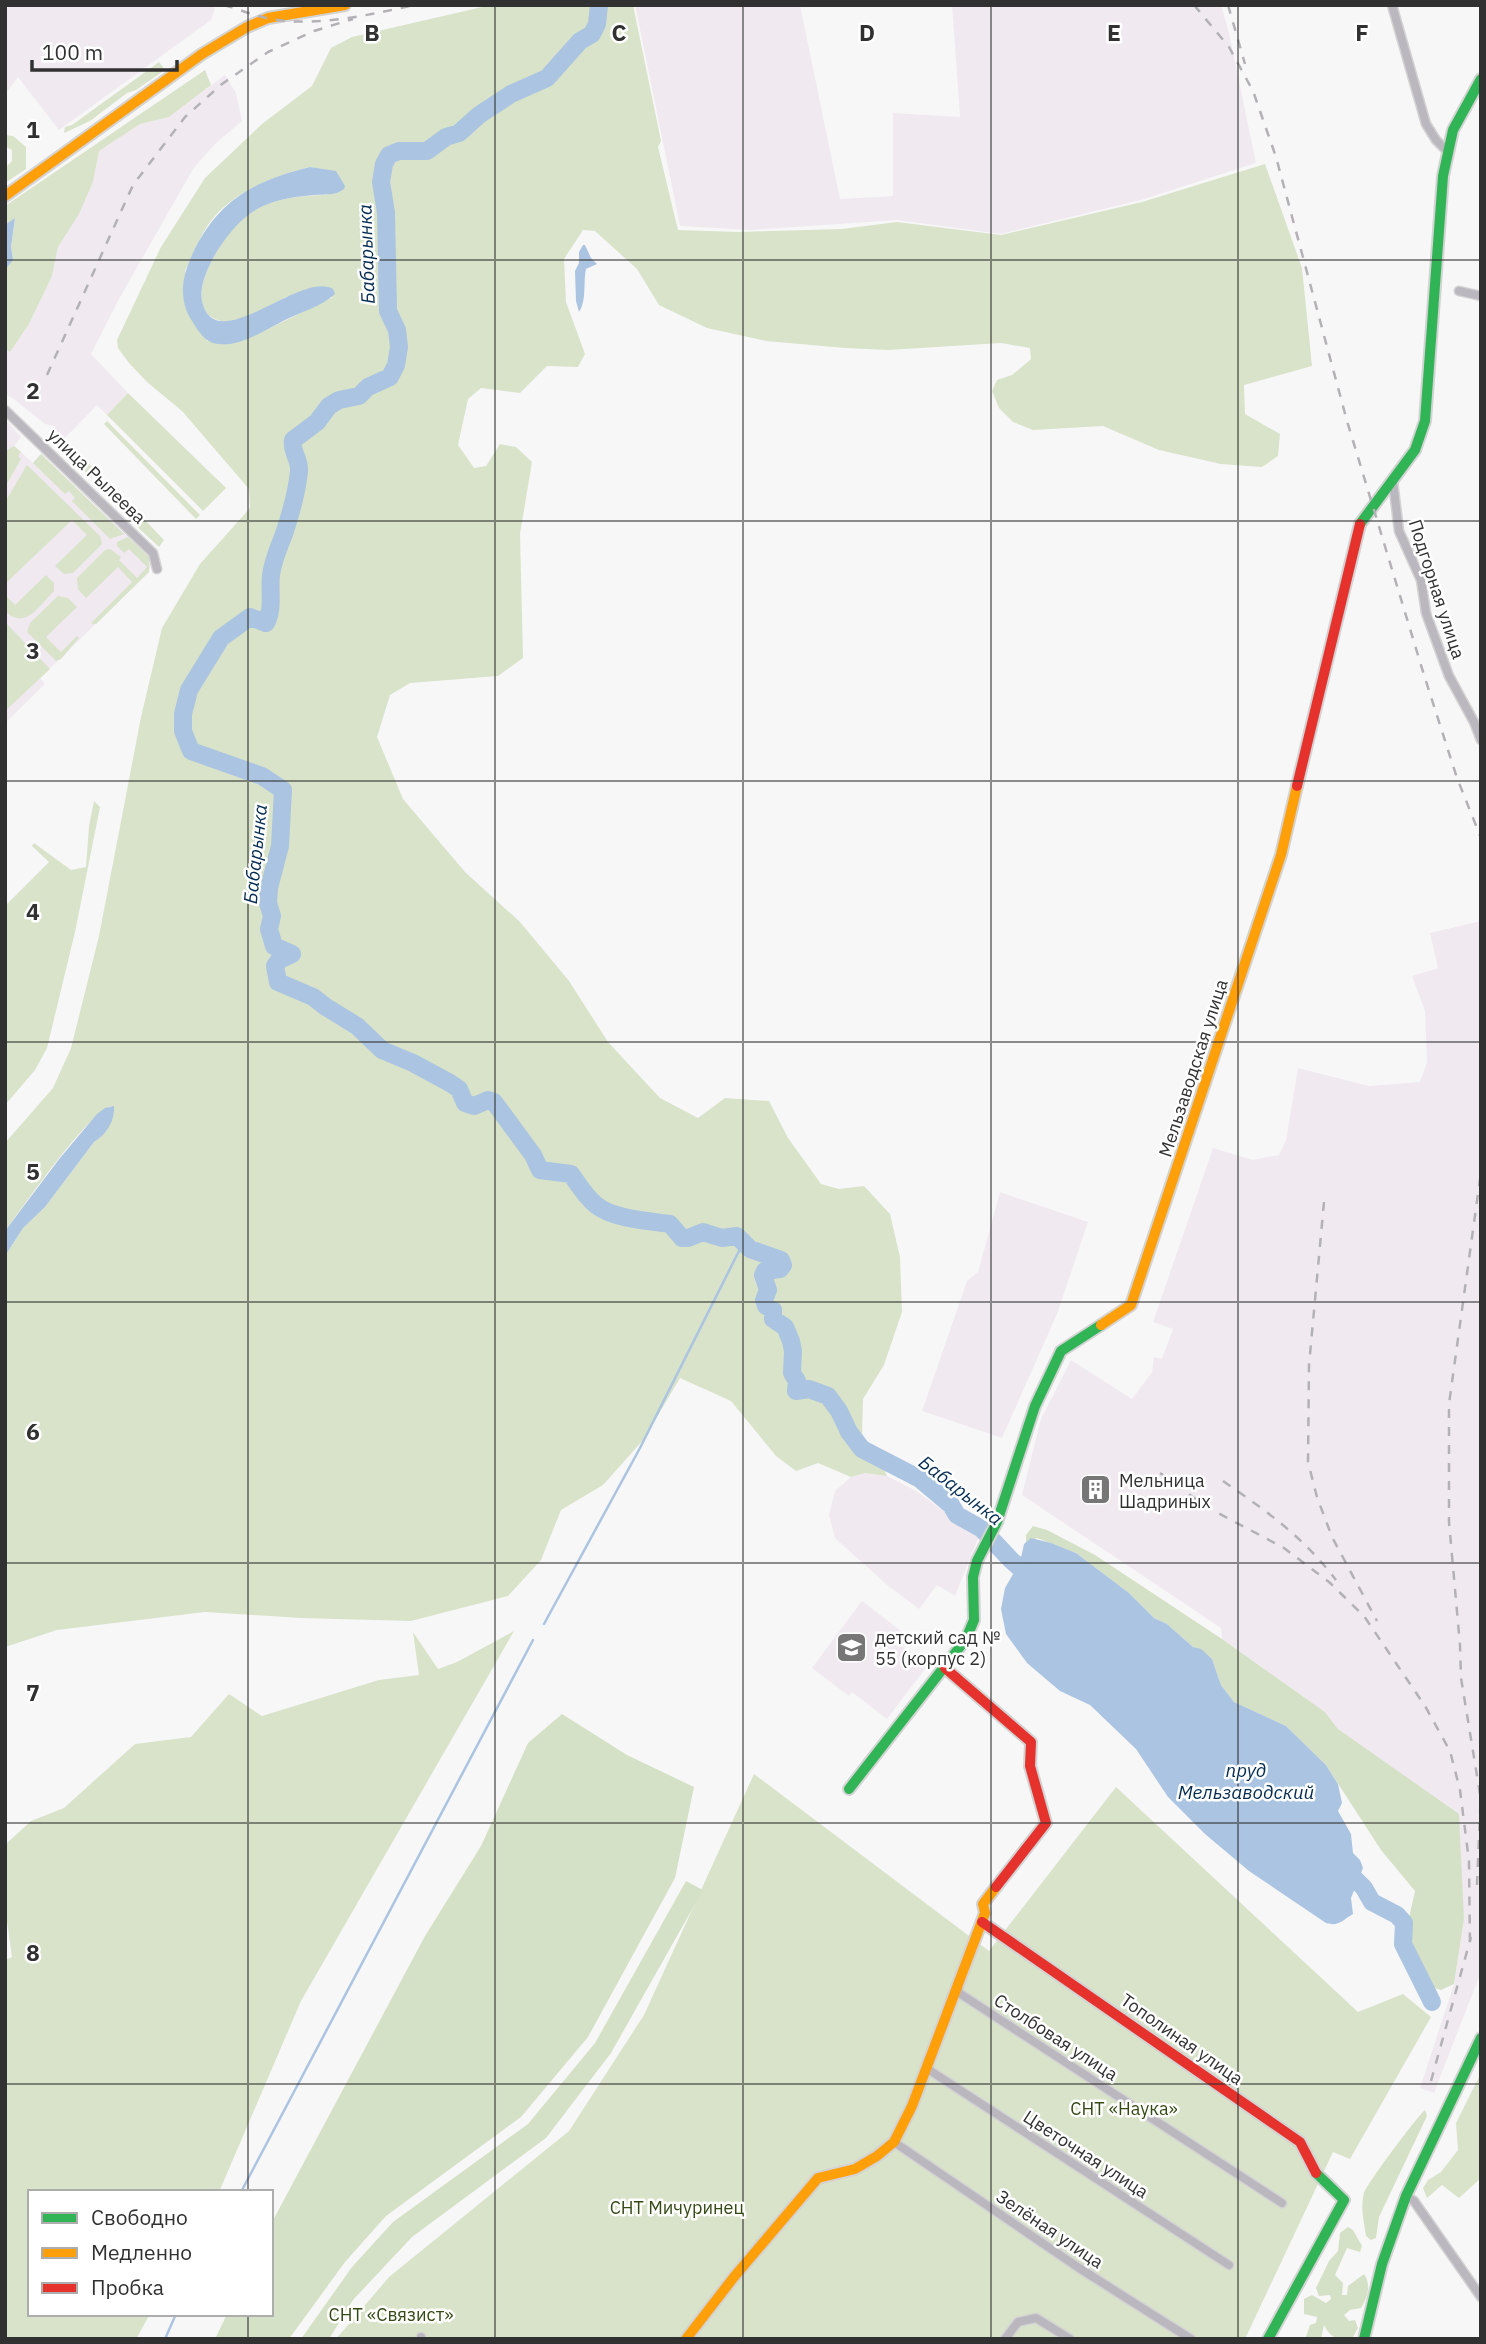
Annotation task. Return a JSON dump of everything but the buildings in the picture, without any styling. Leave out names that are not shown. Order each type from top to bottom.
[{"type":"street","points":[[1392,5],[1426,124],[1448,152]]},
{"type":"street","points":[[5,196],[202,54],[247,27],[268,18],[337,6]]},
{"type":"street","name":"Мельзаводская улица","points":[[849,1789],[945,1668],[972,1629],[973,1577],[982,1551],[997,1522],[1035,1406],[1061,1351],[1131,1305],[1281,855],[1360,523],[1415,450],[1425,421],[1436,289],[1439,212],[1448,152],[1453,130],[1481,79]]},
{"type":"street","points":[[1459,291],[1481,296]]},
{"type":"street","name":"улица Рылеева","points":[[5,410],[153,553],[157,569]]},
{"type":"street","name":"Подгорная улица","points":[[1393,482],[1399,531],[1421,580],[1426,614],[1449,676],[1481,740]]},
{"type":"street","points":[[686,2339],[734,2277],[818,2178],[855,2169],[877,2157],[894,2142],[912,2106],[958,1987],[985,1913],[983,1904],[1046,1823],[1030,1766],[1031,1742],[945,1668]]},
{"type":"street","name":"Тополиная улица","points":[[982,1922],[1300,2142],[1317,2174],[1344,2200],[1268,2339]]},
{"type":"street","name":"Столбовая улица","points":[[958,1987],[959,1993],[1282,2203]]},
{"type":"street","points":[[1363,2339],[1382,2264],[1406,2196],[1481,2038]]},
{"type":"street","name":"Цветочная улица","points":[[926,2068],[1229,2265]]},
{"type":"street","name":"Зелёная улица","points":[[894,2142],[1191,2339]]},
{"type":"street","points":[[1406,2196],[1414,2201],[1481,2297]]},
{"type":"street","points":[[1005,2339],[1018,2322],[1036,2318],[1070,2339]]},
{"type":"shaded area","points":[[5,5],[216,5],[211,20],[59,130],[18,77],[5,94]]},
{"type":"shaded area","points":[[635,5],[800,5],[840,199],[893,196],[893,113],[960,117],[952,5],[1221,5],[1256,163],[1141,200],[1001,234],[897,220],[751,230],[680,226]]},
{"type":"shaded area","points":[[225,75],[236,93],[242,121],[215,144],[193,169],[91,354],[128,393],[107,415],[97,405],[61,442],[51,431],[55,426],[45,424],[5,394],[5,349],[10,352],[29,324],[52,276],[58,247],[79,214],[93,182],[99,151],[140,124],[169,117]]},
{"type":"shaded area","points":[[5,419],[21,437],[14,446],[33,463],[41,454],[149,557],[151,564],[149,572],[40,678],[45,684],[5,723]]},
{"type":"shaded area","points":[[1481,921],[1481,1972],[1434,2093],[1420,2088],[1454,1984],[1464,1919],[1338,1729],[1325,1712],[1222,1639],[1221,1628],[1022,1495],[1041,1419],[1071,1360],[1132,1399],[1152,1372],[1154,1357],[1162,1359],[1173,1329],[1153,1322],[1213,1148],[1253,1160],[1279,1155],[1286,1140],[1298,1068],[1369,1086],[1420,1082],[1427,1062],[1425,1011],[1412,976],[1438,968],[1430,933]]},
{"type":"shaded area","points":[[1000,1192],[1088,1222],[1057,1314],[1002,1438],[922,1411],[967,1281],[978,1272]]},
{"type":"shaded area","points":[[865,1473],[887,1476],[916,1491],[979,1536],[955,1596],[937,1585],[919,1609],[886,1584],[835,1538],[829,1515],[835,1491],[851,1477]]},
{"type":"shaded area","points":[[862,1601],[905,1634],[898,1643],[928,1665],[887,1719],[852,1692],[849,1696],[812,1668]]},
{"type":"green space","points":[[491,5],[633,5],[661,141],[658,147],[678,230],[738,232],[842,229],[897,222],[1001,235],[1142,202],[1265,164],[1302,268],[1312,366],[1244,385],[1245,414],[1280,434],[1278,456],[1262,467],[1221,464],[1159,450],[1103,426],[1033,430],[1013,422],[999,408],[992,391],[997,380],[1012,375],[1031,359],[1030,348],[1001,343],[888,350],[845,348],[766,341],[707,328],[659,305],[637,269],[595,231],[583,230],[564,259],[566,302],[585,354],[578,367],[547,366],[520,393],[481,388],[468,399],[458,445],[474,468],[486,466],[500,444],[516,447],[532,462],[520,534],[523,658],[498,676],[410,683],[390,695],[377,737],[403,799],[465,872],[520,922],[569,981],[608,1042],[660,1098],[698,1118],[725,1098],[769,1101],[788,1138],[821,1184],[839,1189],[864,1186],[890,1214],[900,1257],[902,1312],[884,1365],[863,1399],[862,1438],[876,1451],[887,1476],[865,1473],[851,1477],[818,1463],[796,1471],[776,1456],[731,1401],[680,1378],[644,1439],[603,1485],[561,1510],[541,1560],[508,1596],[411,1621],[205,1612],[57,1630],[5,1647],[5,1256],[23,1228],[45,1207],[102,1135],[107,1127],[111,1106],[100,1113],[71,1143],[5,1231],[5,1143],[53,1088],[71,1048],[99,936],[141,717],[162,628],[200,564],[250,508],[249,489],[182,411],[129,363],[118,348],[117,340],[161,247],[205,178],[262,124],[312,86],[331,48],[352,37]],"holes":[[[310,167],[336,172],[327,195],[295,197],[274,202],[245,215],[236,223],[216,252],[202,287],[202,302],[208,314],[221,321],[245,317],[290,296],[333,297],[233,343],[207,341],[185,271],[201,236],[214,217],[246,191],[284,174]]]},
{"type":"green space","points":[[159,62],[163,67],[162,72],[127,93],[90,121],[64,133],[65,127],[72,125]]},
{"type":"green space","points":[[205,70],[211,85],[169,117],[140,124],[99,151],[93,182],[79,214],[58,247],[52,276],[29,324],[10,352],[5,349],[5,270],[12,260],[15,219],[5,225],[5,206]]},
{"type":"green space","points":[[5,135],[13,136],[26,147],[26,169],[5,183],[5,168],[12,161],[12,150],[5,146]]},
{"type":"green space","points":[[128,393],[226,488],[203,511],[107,415]]},
{"type":"green space","points":[[107,421],[200,515],[196,519],[104,424]]},
{"type":"green space","points":[[71,445],[96,471],[91,478],[64,453]]},
{"type":"green space","points":[[14,446],[21,452],[18,456],[21,459],[5,487],[5,451]]},
{"type":"green space","points":[[41,454],[124,534],[110,539],[72,501],[75,498],[69,491],[65,494],[33,463]]},
{"type":"green space","points":[[27,465],[100,536],[102,544],[73,573],[64,574],[55,566],[87,535],[72,520],[5,584],[5,502]]},
{"type":"green space","points":[[139,514],[164,540],[159,547],[132,522]]},
{"type":"green space","points":[[128,537],[149,557],[149,572],[93,624],[91,623],[132,582],[118,567],[86,598],[78,589],[77,578],[105,550],[110,549],[121,557],[119,560],[137,578],[147,567],[129,549],[124,553],[117,546],[117,542]]},
{"type":"green space","points":[[46,575],[54,583],[54,591],[37,609],[19,618],[5,611],[5,595],[15,605]]},
{"type":"green space","points":[[58,596],[68,598],[77,607],[46,637],[61,652],[77,636],[79,638],[61,659],[56,661],[27,632],[30,623]]},
{"type":"green space","points":[[5,622],[50,669],[5,711]]},
{"type":"green space","points":[[94,801],[100,807],[75,932],[47,1048],[35,1070],[5,1105],[5,906],[49,862],[32,846],[34,843],[71,870],[86,867]]},
{"type":"green space","points":[[1033,1526],[1047,1530],[1095,1555],[1222,1639],[1325,1712],[1338,1729],[1459,1814],[1464,1919],[1454,1984],[1441,1990],[1431,1987],[1407,1944],[1408,1922],[1415,1891],[1381,1850],[1326,1765],[1286,1726],[1234,1702],[1221,1685],[1212,1659],[1193,1647],[1167,1624],[1154,1618],[1129,1593],[1076,1553],[1037,1538],[1026,1543],[1026,1535]]},
{"type":"green space","points":[[514,1631],[301,2001],[220,2190],[28,2190],[28,2316],[149,2316],[136,2339],[5,2339],[5,1960],[12,1957],[5,1907],[7,1843],[31,1821],[64,1808],[135,1744],[191,1737],[229,1694],[262,1716],[379,1680],[419,1675],[413,1632],[438,1669],[457,1662]]},
{"type":"green space","points":[[562,1714],[627,1755],[694,1787],[675,1878],[588,2037],[521,2117],[386,2216],[345,2262],[289,2339],[215,2339],[226,2316],[273,2316],[273,2220],[425,1936],[481,1846],[528,1743]]},
{"type":"green space","name":"СНТ «Наука»","points":[[754,1774],[989,1951],[1116,1787],[1358,2012],[1403,1994],[1431,2017],[1350,2159],[1333,2152],[1245,2339],[336,2339],[389,2277],[569,2131],[644,2015]]},
{"type":"green space","points":[[686,1881],[703,1890],[611,2053],[546,2138],[412,2237],[353,2300],[329,2339],[301,2339],[352,2267],[393,2222],[528,2124],[595,2043]]},
{"type":"green space","points":[[1481,2073],[1481,2178],[1459,2198],[1442,2185],[1427,2198],[1423,2188],[1428,2180],[1441,2172],[1458,2150],[1456,2123]]},
{"type":"green space","points":[[1425,2110],[1427,2116],[1379,2217],[1376,2238],[1371,2240],[1366,2236],[1363,2220],[1364,2193]]},
{"type":"green space","points":[[1348,2227],[1353,2230],[1362,2246],[1360,2252],[1347,2248],[1335,2275],[1343,2283],[1342,2295],[1347,2295],[1348,2286],[1364,2274],[1366,2278],[1368,2292],[1361,2308],[1350,2310],[1344,2315],[1349,2321],[1355,2320],[1358,2328],[1352,2339],[1335,2337],[1324,2325],[1321,2339],[1300,2339],[1306,2337],[1310,2325],[1316,2323],[1317,2317],[1304,2314],[1304,2299],[1312,2295],[1326,2303],[1331,2299],[1330,2295],[1319,2296],[1316,2288],[1329,2261],[1338,2251],[1340,2233]]},
{"type":"water","points":[[310,167],[336,171],[345,186],[344,189],[333,194],[282,200],[246,216],[214,257],[203,282],[202,301],[210,317],[223,321],[240,318],[300,291],[318,286],[333,289],[335,294],[317,306],[244,340],[227,344],[210,342],[192,321],[183,296],[186,272],[202,236],[225,207],[239,196],[271,179]]},
{"type":"water","points":[[15,218],[11,247],[13,260],[5,270],[5,225]]},
{"type":"water","points":[[583,245],[597,264],[586,269],[584,297],[579,312],[575,271]]},
{"type":"water","points":[[114,1106],[113,1117],[106,1131],[94,1142],[45,1207],[23,1228],[5,1256],[5,1231],[97,1114]]},
{"type":"water","name":"пруд Мельзаводский","points":[[1031,1538],[1076,1553],[1129,1593],[1154,1618],[1167,1624],[1193,1647],[1201,1649],[1212,1659],[1221,1685],[1234,1702],[1286,1726],[1326,1765],[1338,1784],[1342,1803],[1338,1811],[1351,1834],[1353,1853],[1363,1868],[1351,1898],[1353,1914],[1337,1923],[1326,1923],[1249,1871],[1205,1834],[1168,1797],[1136,1749],[1090,1705],[1060,1691],[1027,1663],[1006,1634],[1001,1609],[1005,1588],[1020,1562],[1024,1544]]},
{"type":"waterway","name":"Бабарынка","points":[[599,5],[597,24],[592,34],[580,41],[547,78],[511,94],[479,115],[459,133],[446,137],[427,151],[399,151],[389,155],[384,164],[381,182],[386,213],[388,311],[397,330],[399,347],[396,365],[390,377],[368,387],[359,396],[339,400],[329,406],[317,422],[293,440],[299,467],[298,479],[291,511],[272,569],[268,618],[266,623],[250,617],[221,638],[189,690],[183,714],[183,731],[191,751],[262,776],[283,790],[280,846],[269,888],[268,903],[272,916],[269,929],[274,946],[292,954],[279,960],[275,966],[278,982],[313,997],[357,1026],[382,1050],[450,1083],[459,1089],[465,1103],[474,1106],[488,1100],[494,1102],[533,1155],[540,1170],[571,1174],[589,1198],[603,1210],[631,1219],[670,1224],[682,1238],[703,1232],[722,1238],[737,1236],[750,1249],[781,1260],[783,1265],[780,1269],[765,1271],[763,1275],[768,1290],[764,1300],[766,1306],[773,1310],[773,1319],[785,1327],[791,1341],[792,1373],[797,1381],[796,1391],[809,1389],[828,1396],[862,1449],[920,1479],[951,1505],[957,1515],[982,1529],[1036,1582]]},
{"type":"waterway","points":[[544,1624],[640,1448],[744,1241]]},
{"type":"waterway","points":[[242,2190],[533,1640]]},
{"type":"waterway","name":"Бабарынка","points":[[1340,1864],[1364,1888],[1372,1902],[1397,1915],[1404,1923],[1403,1944],[1432,2002]]},
{"type":"waterway","points":[[165,2339],[175,2316]]},
{"type":"railway","points":[[224,5],[266,18],[302,22],[360,16],[414,5]]},
{"type":"railway","points":[[1194,5],[1229,47],[1253,91],[1276,157],[1347,421],[1457,778],[1481,838]]},
{"type":"railway","points":[[1228,5],[1245,64]]},
{"type":"railway","points":[[47,375],[133,185],[185,117],[222,84],[268,52],[314,31],[353,19]]},
{"type":"railway","points":[[1480,1794],[1461,1678],[1449,1522],[1449,1404],[1481,1172]]},
{"type":"railway","points":[[1324,1202],[1309,1365],[1308,1462],[1332,1537],[1377,1621]]},
{"type":"railway","points":[[1160,1473],[1205,1506],[1284,1548],[1329,1582],[1364,1616],[1425,1706],[1450,1751],[1460,1790],[1469,1861],[1470,1947]]},
{"type":"railway","points":[[1223,1481],[1284,1526],[1311,1551],[1336,1580]]},
{"type":"railway","points":[[1477,1885],[1481,1790]]},
{"type":"railway","points":[[1431,2081],[1471,1937]]},
{"type":"traffic: fast","points":[[1360,524],[1415,450],[1425,421],[1443,176],[1453,130],[1481,79]]},
{"type":"traffic: fast","points":[[849,1789],[966,1639],[974,1620],[973,1577],[977,1561],[997,1522],[1035,1406],[1061,1351],[1101,1325]]},
{"type":"traffic: fast","points":[[1364,2339],[1382,2264],[1406,2196],[1481,2038]]},
{"type":"traffic: fast","points":[[1268,2339],[1344,2200],[1316,2173]]},
{"type":"traffic: slow","points":[[5,196],[202,54],[247,27],[268,18],[345,5]]},
{"type":"traffic: slow","points":[[1101,1325],[1131,1305],[1281,855],[1297,786]]},
{"type":"traffic: slow","points":[[686,2339],[734,2277],[818,2178],[855,2169],[894,2142],[912,2106],[985,1913],[983,1904],[996,1887]]},
{"type":"traffic: jam","points":[[1297,786],[1360,524]]},
{"type":"traffic: jam","points":[[945,1668],[1031,1742],[1030,1766],[1046,1823],[996,1887]]},
{"type":"traffic: jam","points":[[982,1922],[1300,2142],[1316,2173]]},
{"type":"place","name":"Мельница Шадриных","points":[[1096,1490]]},
{"type":"place","name":"детский сад № 55 (корпус 2)","points":[[852,1647]]},
{"type":"park label","name":"СНТ Мичуринец","points":[[677,2207]]},
{"type":"park label","name":"СНТ «Связист»","points":[[391,2314]]}]
